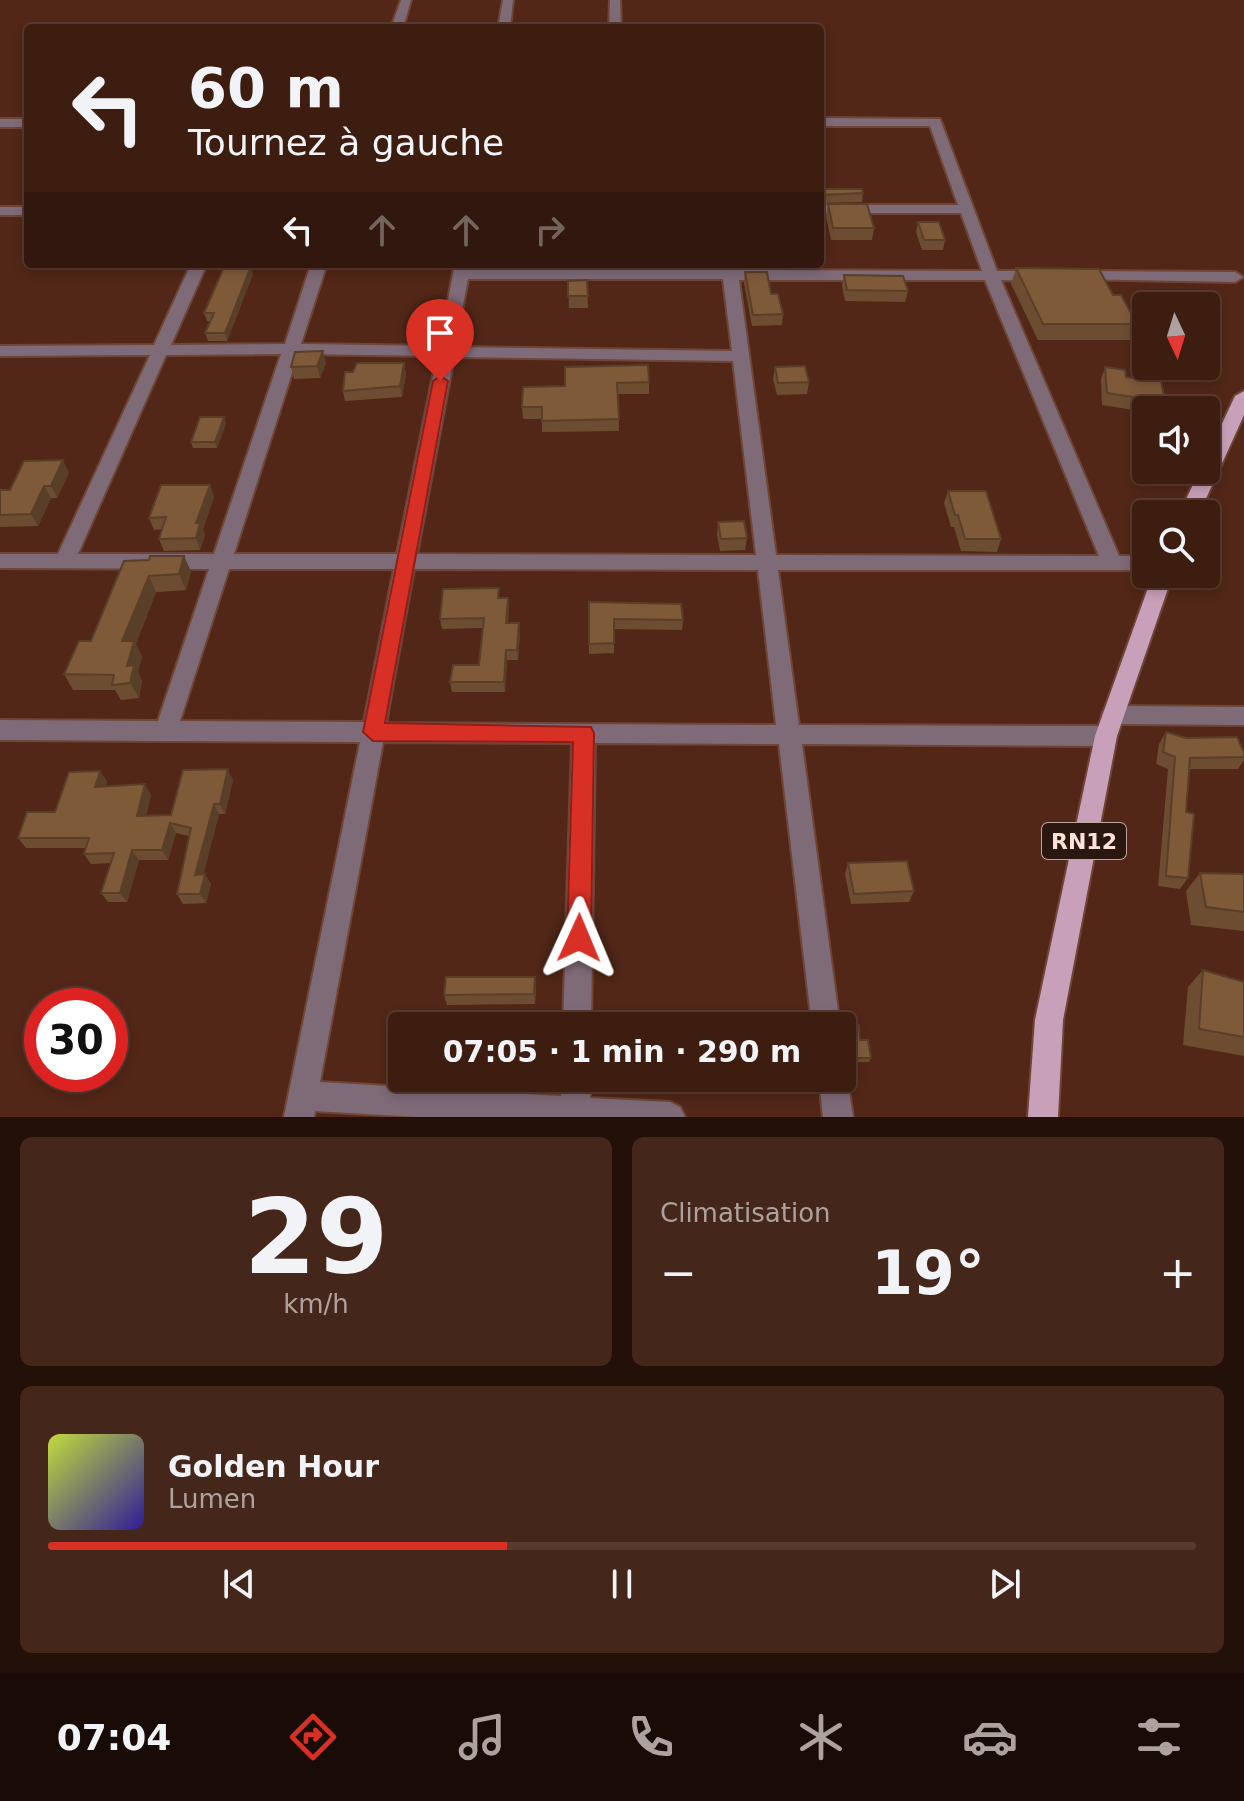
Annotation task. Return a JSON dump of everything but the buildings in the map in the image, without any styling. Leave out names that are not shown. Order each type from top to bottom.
[{"type":"main road","points":[[1196,500],[1244,396]]},
{"type":"main road","name":"RN12","points":[[1043,1117],[1049,1020],[1109,725],[1158,588]]},
{"type":"street","points":[[398,24],[406,0]]},
{"type":"street","points":[[505,24],[508,0]]},
{"type":"street","points":[[615,0],[615,24]]},
{"type":"street","points":[[824,122],[935,122],[991,276],[1112,563]]},
{"type":"street","points":[[0,123],[24,123]]},
{"type":"street","points":[[824,209],[967,209]]},
{"type":"street","points":[[2,215],[24,212]]},
{"type":"street","points":[[65,561],[197,268]]},
{"type":"street","points":[[166,731],[318,268]]},
{"type":"street","points":[[670,1117],[301,1107],[462,269],[1235,277]]},
{"type":"street","points":[[729,270],[824,1012]]},
{"type":"street","points":[[0,351],[291,349],[741,356]]},
{"type":"street","points":[[0,561],[1132,563]]},
{"type":"street","points":[[0,730],[789,734],[1109,725],[1244,716]]},
{"type":"street","points":[[577,1012],[584,733]]},
{"type":"street","points":[[575,1114],[576,1092]]},
{"type":"street","points":[[835,1092],[838,1117]]},
{"type":"route","points":[[440,381],[373,732],[584,733],[579,938]]}]
